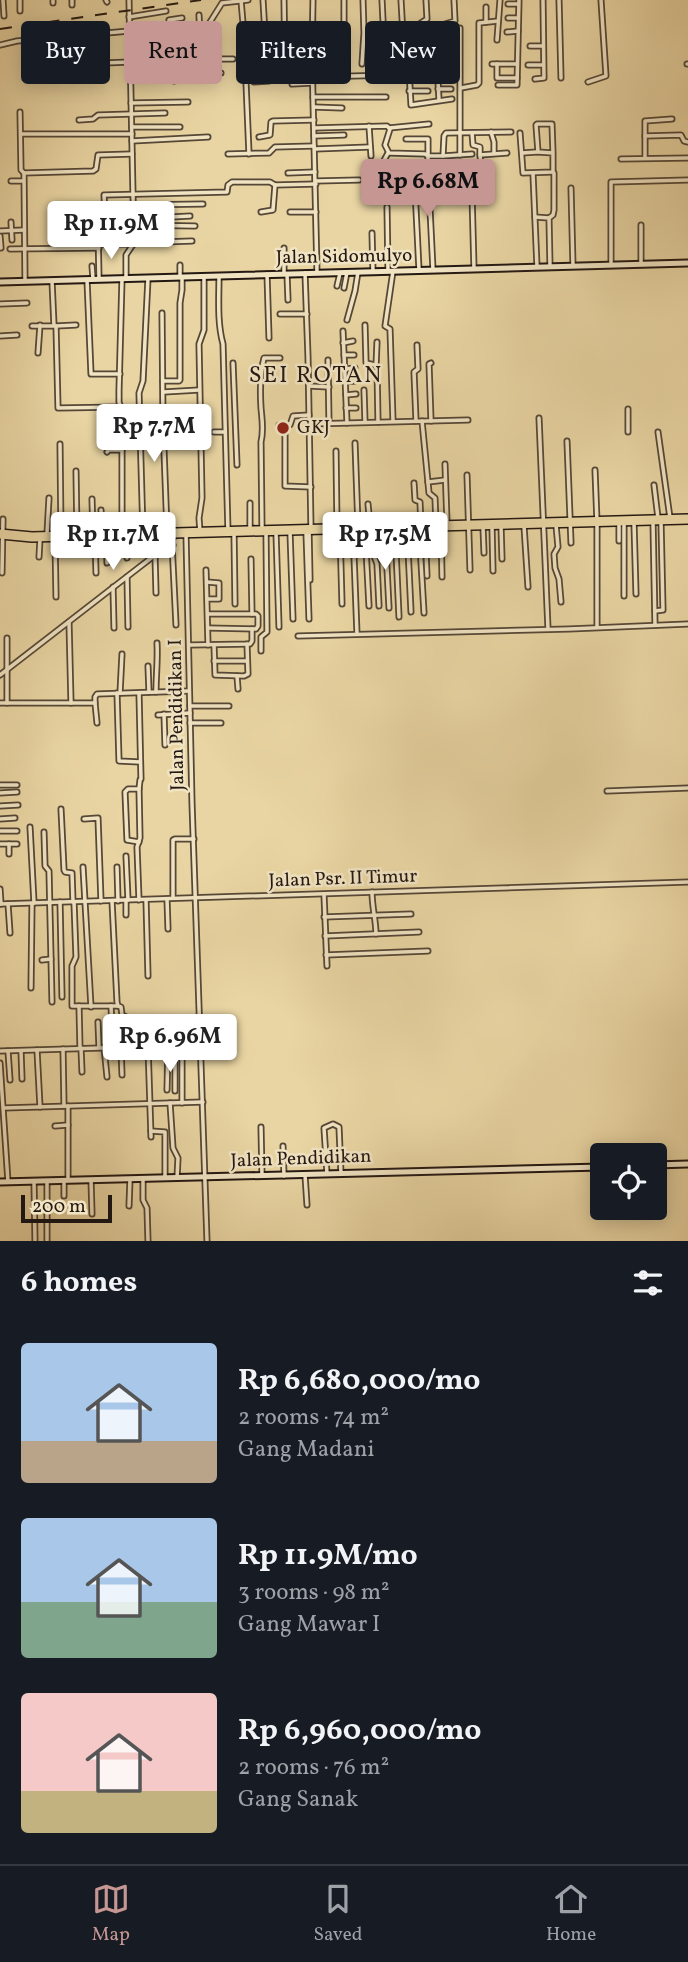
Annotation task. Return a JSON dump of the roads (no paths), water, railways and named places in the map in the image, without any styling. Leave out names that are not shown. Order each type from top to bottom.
[{"type":"highway","points":[[2,535],[176,536],[200,532],[688,519]]},
{"type":"street","points":[[3,0],[4,16]]},
{"type":"street","points":[[20,0],[20,11]]},
{"type":"street","points":[[129,0],[129,21]]},
{"type":"street","points":[[241,0],[243,21]]},
{"type":"street","points":[[211,21],[222,3],[248,0]]},
{"type":"street","points":[[263,0],[264,21]]},
{"type":"street","points":[[284,0],[284,21]]},
{"type":"street","points":[[313,0],[313,21]]},
{"type":"street","points":[[344,0],[344,21]]},
{"type":"street","points":[[362,64],[363,0]]},
{"type":"street","points":[[351,76],[394,75],[394,64],[385,62],[382,0]]},
{"type":"street","points":[[401,0],[402,21]]},
{"type":"street","points":[[424,21],[427,19],[426,0]]},
{"type":"street","points":[[454,0],[455,21]]},
{"type":"street","points":[[497,40],[500,0]]},
{"type":"street","points":[[534,79],[544,79],[543,0]]},
{"type":"street","points":[[559,0],[561,78]]},
{"type":"street","points":[[588,82],[606,76],[601,0]]},
{"type":"street","points":[[498,85],[517,85],[519,2],[508,5]]},
{"type":"street","points":[[486,7],[486,22]]},
{"type":"street","points":[[129,17],[166,11]]},
{"type":"street","points":[[199,15],[200,21]]},
{"type":"street","points":[[169,21],[182,18]]},
{"type":"street","points":[[508,18],[518,18]]},
{"type":"street","points":[[461,88],[479,83],[478,24],[498,21]]},
{"type":"street","points":[[460,28],[460,155]]},
{"type":"street","points":[[0,45],[124,31]]},
{"type":"street","points":[[507,32],[518,32]]},
{"type":"street","points":[[530,46],[543,46]]},
{"type":"street","points":[[222,59],[233,59]]},
{"type":"street","points":[[517,64],[495,64],[497,78],[517,78]]},
{"type":"street","points":[[527,65],[544,65]]},
{"type":"street","points":[[127,558],[119,399],[126,256],[134,243],[131,84]]},
{"type":"street","points":[[247,84],[249,153]]},
{"type":"street","points":[[313,84],[317,273]]},
{"type":"street","points":[[409,84],[411,105],[452,99]]},
{"type":"street","points":[[438,84],[439,100]]},
{"type":"street","points":[[438,89],[451,89]]},
{"type":"street","points":[[409,91],[428,90]]},
{"type":"street","points":[[313,97],[386,97]]},
{"type":"street","points":[[131,103],[188,102]]},
{"type":"street","points":[[314,107],[342,108]]},
{"type":"street","points":[[20,112],[21,170],[24,173],[25,281]]},
{"type":"street","points":[[79,120],[93,119],[98,115],[165,113]]},
{"type":"street","points":[[645,158],[645,120],[672,119]]},
{"type":"street","points":[[258,136],[270,135],[273,121],[314,120]]},
{"type":"street","points":[[314,128],[386,125],[389,128],[429,124]]},
{"type":"street","points":[[535,218],[549,218],[554,210],[551,124],[536,125],[538,152]]},
{"type":"street","points":[[131,127],[180,127]]},
{"type":"street","points":[[369,127],[371,156]]},
{"type":"street","points":[[389,128],[385,141],[388,152],[382,169],[446,168]]},
{"type":"street","points":[[472,132],[473,145],[480,147],[481,167]]},
{"type":"street","points":[[491,132],[494,153]]},
{"type":"street","points":[[443,156],[445,133],[511,132]]},
{"type":"street","points":[[520,133],[523,172],[553,172]]},
{"type":"street","points":[[21,134],[132,134]]},
{"type":"street","points":[[314,136],[344,135]]},
{"type":"street","points":[[644,136],[681,135],[684,141],[688,142]]},
{"type":"street","points":[[132,141],[208,137]]},
{"type":"street","points":[[406,139],[428,139],[433,270]]},
{"type":"street","points":[[228,154],[270,152],[275,147],[370,148]]},
{"type":"street","points":[[388,152],[428,156],[472,154]]},
{"type":"street","points":[[24,173],[93,171],[96,169],[98,155],[132,153]]},
{"type":"street","points":[[480,155],[507,153]]},
{"type":"street","points":[[522,153],[553,153]]},
{"type":"street","points":[[621,159],[688,158]]},
{"type":"street","points":[[414,169],[419,271]]},
{"type":"street","points":[[288,173],[315,172]]},
{"type":"street","points":[[533,174],[537,267]]},
{"type":"street","points":[[134,212],[105,213],[104,195],[228,192],[231,182],[270,181],[275,185],[359,180]]},
{"type":"street","points":[[611,265],[611,182],[688,180]]},
{"type":"street","points":[[11,181],[23,181]]},
{"type":"street","points":[[261,212],[273,210],[275,185]]},
{"type":"street","points":[[571,188],[573,266]]},
{"type":"street","points":[[472,194],[474,269]]},
{"type":"street","points":[[134,205],[203,204]]},
{"type":"street","points":[[387,207],[391,271],[386,326],[390,329],[393,422]]},
{"type":"street","points":[[289,212],[316,212]]},
{"type":"street","points":[[134,219],[190,216]]},
{"type":"street","points":[[183,217],[183,226]]},
{"type":"street","points":[[549,218],[550,267]]},
{"type":"street","points":[[11,222],[12,240]]},
{"type":"street","points":[[134,225],[195,226]]},
{"type":"street","points":[[641,225],[641,264]]},
{"type":"street","points":[[93,279],[99,246],[98,228]]},
{"type":"street","points":[[1,248],[0,234],[24,230]]},
{"type":"street","points":[[372,233],[373,272]]},
{"type":"street","points":[[10,249],[192,241]]},
{"type":"street","points":[[284,248],[288,300]]},
{"type":"street","name":"Jalan Sidomulyo","points":[[0,282],[688,263]]},
{"type":"street","points":[[163,381],[180,380],[180,265]]},
{"type":"street","points":[[92,266],[91,374],[120,374]]},
{"type":"street","points":[[347,320],[358,272]]},
{"type":"street","points":[[305,273],[311,487],[309,619]]},
{"type":"street","points":[[337,286],[340,273]]},
{"type":"street","points":[[340,273],[344,288]]},
{"type":"street","points":[[267,274],[269,338]]},
{"type":"street","points":[[200,532],[202,498],[199,340],[204,328],[204,276]]},
{"type":"street","points":[[219,276],[224,432],[235,604]]},
{"type":"street","points":[[143,534],[139,393],[143,383],[148,278]]},
{"type":"street","points":[[52,281],[58,408],[121,407]]},
{"type":"street","points":[[0,304],[27,303]]},
{"type":"street","points":[[162,313],[163,423],[176,536],[176,625]]},
{"type":"street","points":[[280,314],[307,314]]},
{"type":"street","points":[[365,324],[366,363],[376,366]]},
{"type":"street","points":[[38,353],[40,325]]},
{"type":"street","points":[[32,326],[76,325]]},
{"type":"street","points":[[343,331],[347,423]]},
{"type":"street","points":[[0,336],[17,335]]},
{"type":"street","points":[[343,343],[353,341]]},
{"type":"street","points":[[377,342],[379,422]]},
{"type":"street","points":[[416,421],[414,372],[418,369],[418,345]]},
{"type":"street","points":[[344,355],[354,355]]},
{"type":"street","points":[[279,358],[265,358],[263,361],[261,389],[264,429],[261,448],[279,627]]},
{"type":"street","points":[[328,360],[330,423]]},
{"type":"street","points":[[233,363],[237,465]]},
{"type":"street","points":[[431,363],[431,421]]},
{"type":"street","points":[[345,369],[355,368]]},
{"type":"street","points":[[345,382],[355,381]]},
{"type":"street","points":[[309,386],[329,387]]},
{"type":"street","points":[[164,392],[199,390]]},
{"type":"street","points":[[364,390],[365,422]]},
{"type":"street","points":[[346,395],[356,394]]},
{"type":"street","points":[[346,408],[356,408]]},
{"type":"street","points":[[628,408],[628,432]]},
{"type":"street","points":[[279,425],[290,425],[293,416],[309,415]]},
{"type":"street","points":[[225,418],[234,417]]},
{"type":"street","points":[[540,418],[548,629]]},
{"type":"street","points":[[310,424],[468,420]]},
{"type":"street","points":[[422,421],[429,493],[435,498],[441,526]]},
{"type":"street","points":[[214,432],[224,432]]},
{"type":"street","points":[[654,611],[663,610],[658,432]]},
{"type":"street","points":[[285,433],[285,486],[311,487]]},
{"type":"street","points":[[567,441],[571,543]]},
{"type":"street","points":[[355,443],[369,606]]},
{"type":"street","points":[[39,557],[51,537],[60,444]]},
{"type":"street","points":[[107,452],[122,450]]},
{"type":"street","points":[[336,451],[342,604]]},
{"type":"street","points":[[442,577],[441,526],[445,464]]},
{"type":"street","points":[[594,470],[597,627]]},
{"type":"street","points":[[76,471],[77,536]]},
{"type":"street","points":[[467,475],[470,570]]},
{"type":"street","points":[[428,482],[445,480]]},
{"type":"street","points":[[414,483],[415,500],[420,503],[427,576]]},
{"type":"street","points":[[654,485],[661,520],[654,568],[655,625]]},
{"type":"street","points":[[49,498],[56,597]]},
{"type":"street","points":[[92,499],[107,563]]},
{"type":"street","points":[[250,503],[250,531]]},
{"type":"street","points":[[358,634],[364,528],[368,504]]},
{"type":"street","points":[[96,573],[101,510]]},
{"type":"street","points":[[2,573],[3,519]]},
{"type":"street","points":[[619,541],[621,521]]},
{"type":"street","points":[[621,521],[624,596]]},
{"type":"street","points":[[634,521],[636,594]]},
{"type":"street","points":[[556,523],[558,547],[554,554],[561,602]]},
{"type":"street","points":[[524,524],[528,587]]},
{"type":"street","points":[[484,553],[492,525]]},
{"type":"street","points":[[492,525],[502,559]]},
{"type":"street","points":[[492,525],[493,571]]},
{"type":"street","points":[[422,526],[424,613]]},
{"type":"street","points":[[389,608],[390,527]]},
{"type":"street","points":[[390,527],[399,617]]},
{"type":"street","points":[[407,527],[411,611]]},
{"type":"street","points":[[364,528],[377,564],[379,606]]},
{"type":"street","points":[[290,530],[293,619]]},
{"type":"street","points":[[309,530],[310,580]]},
{"type":"street","points":[[261,651],[261,636],[267,632],[268,531]]},
{"type":"street","points":[[0,675],[176,536]]},
{"type":"street","name":"Jalan Pendidikan I","points":[[176,536],[190,645],[189,691],[208,1241]]},
{"type":"street","points":[[155,555],[156,593]]},
{"type":"street","points":[[251,559],[252,614]]},
{"type":"street","points":[[654,568],[663,567]]},
{"type":"street","points":[[206,570],[208,645]]},
{"type":"street","points":[[127,577],[128,627]]},
{"type":"street","points":[[207,582],[219,583],[219,599],[207,599]]},
{"type":"street","points":[[113,587],[114,628]]},
{"type":"street","points":[[208,614],[258,615],[256,629],[208,628]]},
{"type":"street","points":[[69,622],[72,703]]},
{"type":"street","points":[[298,636],[688,624]]},
{"type":"street","points":[[190,645],[247,644],[252,641],[252,629]]},
{"type":"street","points":[[7,638],[8,703]]},
{"type":"street","points":[[156,692],[157,643]]},
{"type":"street","points":[[214,645],[215,675],[237,676],[247,675],[247,644]]},
{"type":"street","points":[[122,654],[119,693],[120,761],[140,762]]},
{"type":"street","points":[[214,661],[247,662]]},
{"type":"street","points":[[148,666],[149,692]]},
{"type":"street","points":[[237,676],[237,690]]},
{"type":"street","points":[[97,723],[97,694],[189,691]]},
{"type":"street","points":[[139,693],[139,900]]},
{"type":"street","points":[[0,703],[95,703]]},
{"type":"street","points":[[190,706],[229,706]]},
{"type":"street","points":[[158,715],[190,713]]},
{"type":"street","points":[[164,715],[166,745]]},
{"type":"street","points":[[190,723],[221,723]]},
{"type":"street","points":[[0,785],[18,785]]},
{"type":"street","points":[[607,791],[688,788]]},
{"type":"street","points":[[139,789],[128,789],[125,792],[127,840],[139,842]]},
{"type":"street","points":[[0,793],[18,792]]},
{"type":"street","points":[[0,806],[18,805]]},
{"type":"street","points":[[61,809],[64,870],[72,873],[74,902],[76,957],[72,966],[72,1006],[118,1006]]},
{"type":"street","points":[[0,819],[15,818]]},
{"type":"street","points":[[84,819],[99,818],[101,901]]},
{"type":"street","points":[[30,827],[33,903],[31,988]]},
{"type":"street","points":[[0,831],[17,831]]},
{"type":"street","points":[[44,832],[45,866],[49,871],[52,1002]]},
{"type":"street","points":[[173,898],[173,840],[194,839]]},
{"type":"street","points":[[0,844],[17,844]]},
{"type":"street","points":[[9,844],[9,853]]},
{"type":"street","points":[[126,856],[126,915]]},
{"type":"street","points":[[83,867],[91,1007]]},
{"type":"street","points":[[117,867],[115,901],[118,1006],[126,1017],[122,1075]]},
{"type":"street","name":"Jalan Psr. II Timur","points":[[0,904],[688,882]]},
{"type":"street","points":[[0,889],[0,904]]},
{"type":"street","points":[[372,892],[376,934]]},
{"type":"street","points":[[324,894],[327,966]]},
{"type":"street","points":[[167,899],[168,929]]},
{"type":"street","points":[[146,900],[148,976]]},
{"type":"street","points":[[60,902],[62,997]]},
{"type":"street","points":[[8,904],[10,933]]},
{"type":"street","points":[[324,917],[411,914]]},
{"type":"street","points":[[325,936],[419,932]]},
{"type":"street","points":[[326,955],[428,951]]},
{"type":"street","points":[[42,960],[51,959]]},
{"type":"street","points":[[79,1006],[82,1072]]},
{"type":"street","points":[[111,1006],[113,1047]]},
{"type":"street","points":[[98,1022],[107,1077]]},
{"type":"street","points":[[0,1051],[201,1045]]},
{"type":"street","points":[[148,1046],[151,1134],[164,1132],[165,1178]]},
{"type":"street","points":[[167,1090],[168,1046]]},
{"type":"street","points":[[175,1046],[175,1091]]},
{"type":"street","points":[[182,1046],[182,1103]]},
{"type":"street","points":[[63,1049],[68,1125],[64,1196]]},
{"type":"street","points":[[37,1050],[40,1107]]},
{"type":"street","points":[[8,1051],[10,1080]]},
{"type":"street","points":[[21,1051],[22,1079]]},
{"type":"street","points":[[0,1063],[8,1182]]},
{"type":"street","points":[[4,1108],[203,1102]]},
{"type":"street","points":[[170,1103],[173,1148],[178,1158],[177,1178]]},
{"type":"street","points":[[327,1174],[324,1128],[332,1124],[339,1127],[341,1174]]},
{"type":"street","points":[[55,1126],[68,1125]]},
{"type":"street","points":[[261,1127],[262,1176]]},
{"type":"street","points":[[283,1146],[284,1176]]},
{"type":"street","points":[[667,1165],[688,1164]]},
{"type":"street","name":"Jalan Pendidikan","points":[[0,1182],[590,1167]]},
{"type":"street","points":[[305,1175],[307,1205]]},
{"type":"street","points":[[129,1206],[130,1179]]},
{"type":"street","points":[[143,1179],[148,1241]]},
{"type":"street","points":[[91,1180],[92,1214]]},
{"type":"street","points":[[34,1181],[35,1241]]},
{"type":"street","points":[[47,1181],[47,1241]]},
{"type":"railway","points":[[0,29],[201,0]]},
{"type":"place","name":"GKJ","points":[[283,428]]},
{"type":"district","name":"SEI ROTAN","points":[[316,376]]}]
